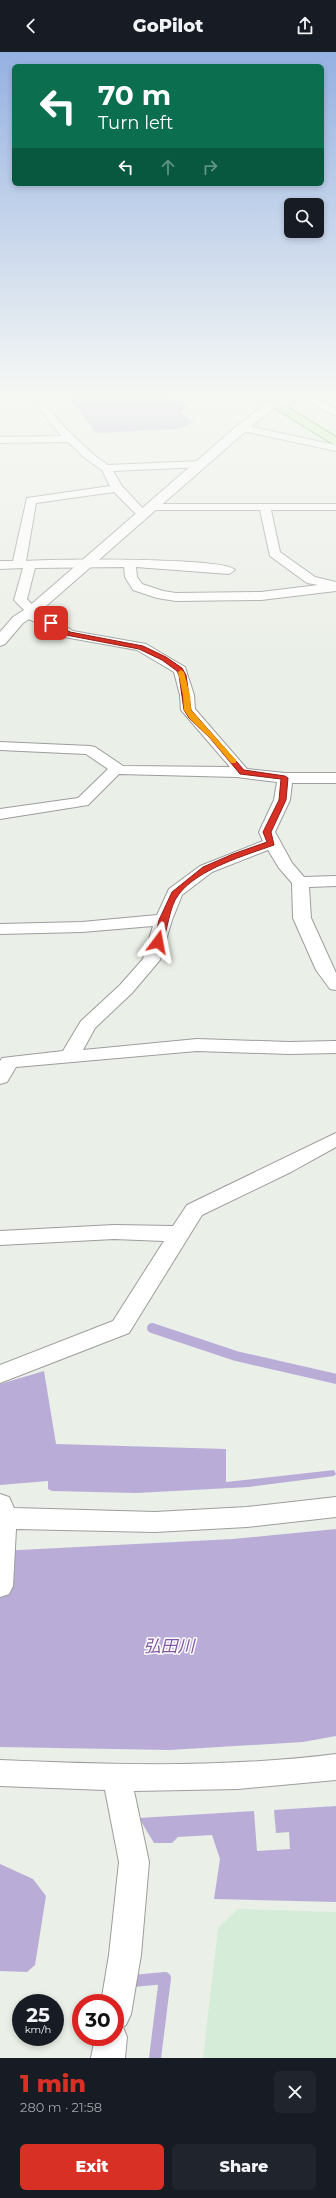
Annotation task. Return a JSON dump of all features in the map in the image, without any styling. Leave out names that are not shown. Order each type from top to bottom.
[{"type":"street","points":[[113,489],[31,500],[20,600],[30,612],[69,634],[141,647],[152,652],[180,670],[190,714],[212,736],[242,772]]},
{"type":"street","points":[[118,489],[147,511],[265,507],[336,507]]},
{"type":"street","points":[[0,641],[18,620],[30,612],[173,489]]},
{"type":"street","points":[[265,507],[274,553],[311,580],[336,586]]},
{"type":"street","points":[[0,565],[88,562],[207,566],[229,570]]},
{"type":"street","points":[[130,563],[131,577],[137,587],[172,597],[262,596],[336,586]]},
{"type":"street","points":[[0,746],[90,750],[117,768],[171,772],[242,772],[285,778],[336,778]]},
{"type":"street","points":[[0,814],[83,802],[117,768]]},
{"type":"street","points":[[285,778],[282,800],[267,832],[285,864],[300,882],[302,918],[325,970],[336,985]]},
{"type":"street","points":[[68,1058],[88,1025],[126,989],[151,960],[163,920],[175,893],[201,873],[235,856],[272,843]]},
{"type":"street","points":[[300,882],[336,880]]},
{"type":"street","points":[[0,929],[82,927],[163,920]]},
{"type":"street","points":[[3,1063],[197,1045],[289,1048],[336,1047]]},
{"type":"street","points":[[0,1374],[121,1327],[194,1210],[284,1168],[336,1138]]},
{"type":"street","points":[[0,1238],[114,1232],[180,1234]]},
{"type":"street","points":[[0,1586],[3,1551],[1,1514],[155,1522],[247,1517],[336,1507]]},
{"type":"street","points":[[0,1773],[117,1779],[244,1775],[336,1767]]},
{"type":"street","points":[[117,1779],[134,1862],[125,1955],[118,1994]]},
{"type":"street","points":[[108,2058],[110,2046]]},
{"type":"green space","points":[[238,1909],[336,1912],[336,2058],[203,2058],[218,1928]]},
{"type":"water","points":[[44,1371],[56,1444],[226,1449],[226,1482],[334,1470],[336,1474],[334,1476],[249,1487],[136,1493],[52,1491],[48,1489],[48,1481],[0,1485],[0,1384]]},
{"type":"water","name":"弘田川","points":[[336,1529],[336,1736],[303,1742],[169,1750],[0,1747],[0,1551],[233,1539]]},
{"type":"water","points":[[336,1806],[336,1902],[214,1899],[220,1859],[212,1835],[178,1837],[172,1843],[154,1843],[139,1818],[254,1811],[257,1851],[290,1849],[289,1832],[276,1833],[274,1810]]},
{"type":"water","points":[[0,1864],[33,1879],[46,1896],[35,1965],[27,1972],[0,1971]]},
{"type":"waterway","points":[[152,1328],[236,1356],[336,1379]]},
{"type":"waterway","points":[[133,1981],[165,1978],[155,2058]]},
{"type":"slow traffic","points":[[181,672],[187,695],[188,710],[192,718],[212,736],[233,761]]},
{"type":"route","points":[[51,623],[60,630],[75,636],[112,640],[141,647],[164,658],[180,670],[183,675],[188,710],[192,718],[212,736],[242,772],[285,778],[282,800],[276,816],[267,832],[272,843],[235,856],[206,869],[175,893],[163,920],[158,942]]}]
